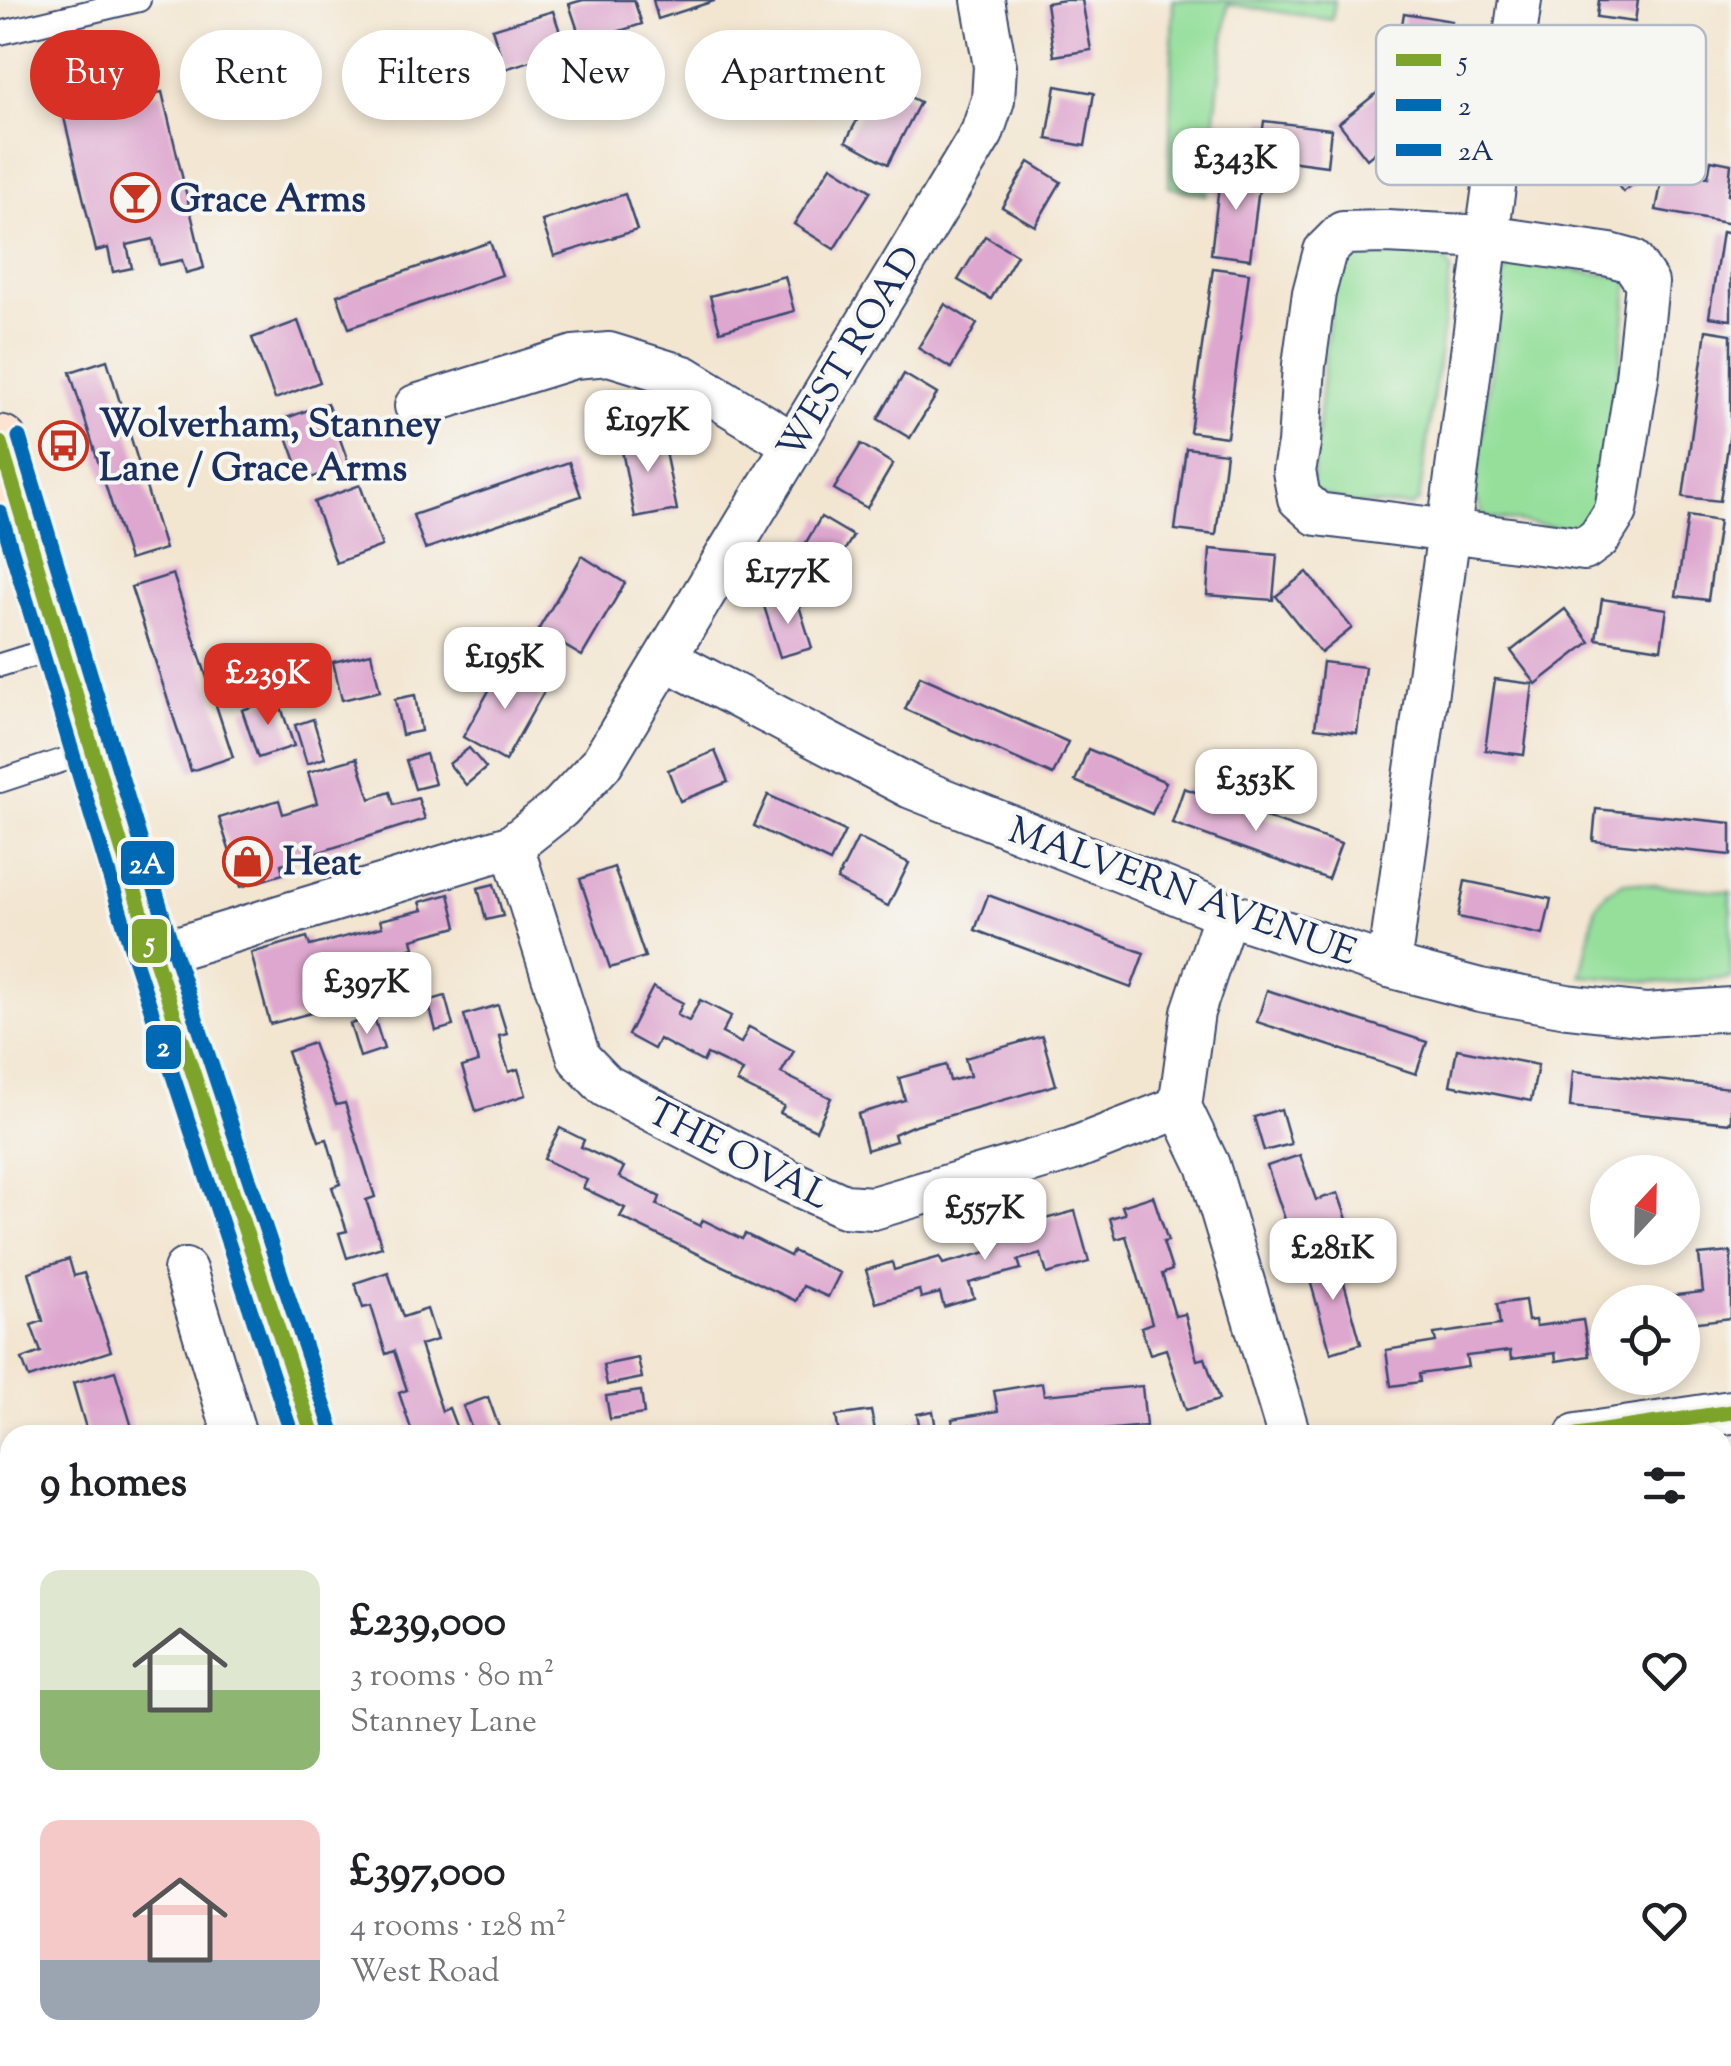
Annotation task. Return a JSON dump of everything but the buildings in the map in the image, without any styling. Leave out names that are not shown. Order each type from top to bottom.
[{"type":"main road","points":[[0,443],[154,955],[309,1425]]},
{"type":"street","name":"WEST ROAD","points":[[154,955],[512,846],[560,808],[601,764],[982,132],[992,100],[995,66],[983,0]]},
{"type":"street","points":[[1517,25],[1520,0]]},
{"type":"street","points":[[1388,966],[1494,185]]},
{"type":"street","points":[[1386,232],[1487,237],[1632,261],[1647,283],[1637,378],[1616,511],[1600,538],[1584,549],[1450,531],[1317,514],[1299,498],[1294,471],[1304,365],[1325,250],[1343,233],[1386,232]]},
{"type":"street","points":[[416,406],[574,356],[609,354],[684,377],[792,443]]},
{"type":"street","name":"MALVERN AVENUE","points":[[666,659],[912,787],[1226,912],[1388,966],[1480,990],[1567,1006],[1646,1014],[1731,1009]]},
{"type":"street","name":"THE OVAL","points":[[512,846],[578,1058],[606,1086],[844,1206],[874,1208],[1070,1150],[1180,1107]]},
{"type":"street","points":[[1226,912],[1193,1012],[1180,1107],[1208,1165],[1285,1425]]},
{"type":"street","points":[[185,1270],[232,1425]]},
{"type":"street","points":[[1644,1425],[1731,1412]]},
{"type":"lane","points":[[0,32],[138,0]]},
{"type":"lane","points":[[0,666],[62,646]]},
{"type":"lane","points":[[0,781],[91,751]]},
{"type":"green space","points":[[1173,0],[1335,0],[1332,20],[1228,4],[1206,195],[1169,187]]},
{"type":"green space","points":[[1403,248],[1444,258],[1451,269],[1419,501],[1410,506],[1352,504],[1311,490],[1335,263],[1348,249]]},
{"type":"green space","points":[[1519,262],[1629,278],[1604,509],[1589,532],[1484,517],[1474,494],[1503,274]]},
{"type":"green space","points":[[1624,882],[1731,892],[1731,978],[1672,983],[1581,976],[1596,906],[1607,892]]},
{"type":"transit line","name":"2A","points":[[19,437],[173,949],[331,1425]]},
{"type":"transit line","name":"5","points":[[0,443],[154,955],[310,1425]]},
{"type":"transit line","name":"2","points":[[0,512],[135,961],[289,1425]]},
{"type":"transit line","name":"5","points":[[1644,1425],[1731,1412]]},
{"type":"place","name":"Grace Arms","points":[[135,198]]},
{"type":"place","name":"Wolverham, Stanney Lane / Grace Arms","points":[[64,445]]},
{"type":"place","name":"Heat","points":[[248,861]]}]
